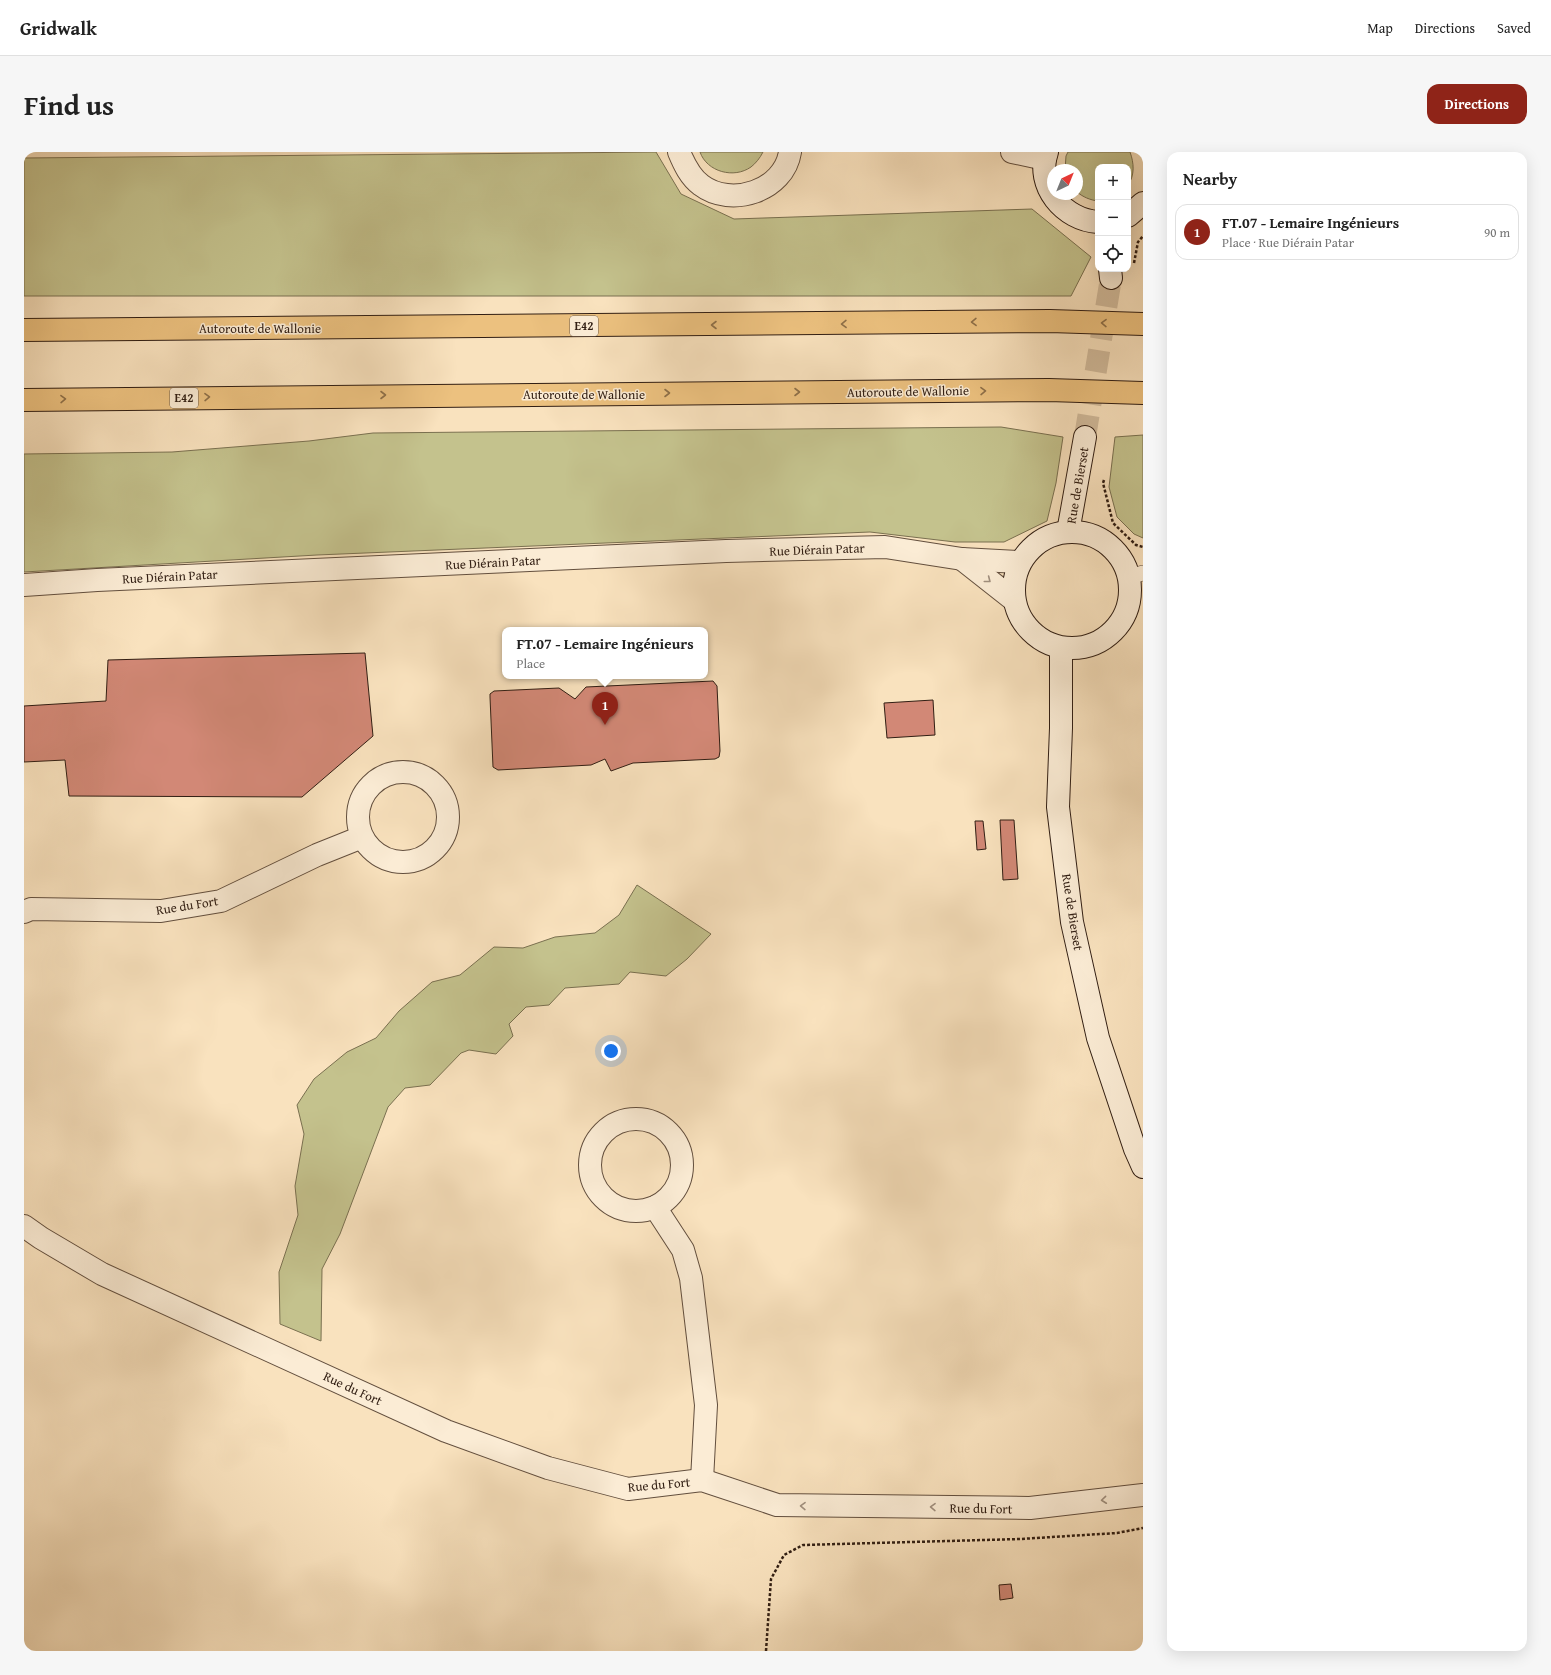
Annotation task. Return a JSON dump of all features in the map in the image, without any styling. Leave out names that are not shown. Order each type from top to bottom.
[{"type":"highway","name":"Autoroute de Wallonie","points":[[24,330],[1050,321],[1143,324]]},
{"type":"highway","name":"Autoroute de Wallonie","points":[[24,400],[1041,390],[1143,393]]},
{"type":"street","points":[[679,152],[687,170],[701,185],[720,194],[741,196],[762,189],[778,176],[789,158],[790,152]]},
{"type":"street","points":[[1012,152],[1046,155],[1046,179],[1054,198],[1068,213],[1087,222],[1095,222]]},
{"type":"street","points":[[1131,213],[1143,203]]},
{"type":"street","name":"Rue de Bierset","points":[[1068,532],[1085,437]]},
{"type":"street","name":"Rue de Bierset","points":[[1068,532],[1088,534],[1106,544],[1136,575],[1130,600],[1121,622],[1105,638],[1084,648],[1061,648],[1044,642],[1030,631],[1020,617],[1014,600],[1014,582],[1020,562],[1031,548],[1048,537],[1068,532]]},
{"type":"street","name":"Rue Diérain Patar","points":[[24,585],[97,580],[734,551],[885,547],[962,560],[1020,562]]},
{"type":"street","name":"Rue Diérain Patar","points":[[962,560],[1014,600]]},
{"type":"street","name":"Rue de Bierset","points":[[1061,648],[1058,807],[1072,922],[1098,1038],[1135,1149],[1143,1167]]},
{"type":"street","points":[[406,772],[425,777],[439,789],[447,806],[448,825],[440,843],[427,856],[409,862],[390,861],[373,852],[362,837],[357,818],[361,799],[371,784],[388,774],[406,772]]},
{"type":"street","name":"Rue du Fort","points":[[24,912],[31,909],[161,911],[221,901],[317,855],[362,837]]},
{"type":"street","points":[[644,1119],[662,1127],[676,1141],[682,1159],[680,1178],[671,1195],[655,1207],[636,1211],[617,1208],[602,1196],[592,1180],[590,1161],[595,1143],[608,1128],[625,1120],[644,1119]]},
{"type":"street","name":"Rue du Fort","points":[[655,1207],[683,1250],[691,1278],[706,1405],[702,1480]]},
{"type":"street","name":"Rue du Fort","points":[[24,1226],[41,1238],[102,1274],[446,1431],[548,1468],[628,1489],[702,1480],[777,1505],[1030,1508],[1143,1495]]},
{"type":"path","points":[[1134,264],[1138,242],[1143,236]]},
{"type":"path","points":[[1105,476],[1104,483],[1113,523],[1136,545],[1143,547]]},
{"type":"path","points":[[766,1651],[771,1579],[784,1555],[803,1545],[1020,1539],[1117,1533],[1143,1528]]},
{"type":"shaded area","points":[[656,152],[681,194],[734,219],[1032,209],[1091,257],[1071,296],[24,296],[24,158]]},
{"type":"shaded area","points":[[700,152],[763,152],[751,167],[737,173],[729,173],[715,169],[704,159]]},
{"type":"shaded area","points":[[1068,152],[1130,152],[1133,169],[1132,177],[1131,179],[1131,164],[1095,164],[1095,200],[1092,200],[1083,196],[1083,164],[1065,164]]},
{"type":"shaded area","points":[[1001,427],[1063,437],[1056,483],[1047,521],[1004,542],[955,542],[870,532],[317,555],[24,572],[24,454],[172,452],[309,441],[373,433]]},
{"type":"shaded area","points":[[1143,435],[1143,538],[1134,534],[1117,517],[1109,487],[1115,437]]},
{"type":"shaded area","points":[[637,885],[711,934],[687,959],[666,976],[630,972],[619,984],[565,988],[549,1005],[526,1007],[509,1024],[513,1036],[496,1054],[469,1050],[461,1053],[430,1085],[405,1088],[388,1107],[340,1234],[322,1269],[321,1341],[280,1324],[279,1272],[298,1215],[295,1186],[304,1134],[297,1105],[314,1079],[347,1052],[376,1038],[399,1011],[432,982],[460,975],[494,947],[523,948],[555,937],[595,933],[619,915]]},
{"type":"building","points":[[365,653],[373,736],[302,797],[69,796],[65,760],[24,762],[24,706],[106,701],[108,660]]},
{"type":"building","points":[[713,681],[717,686],[720,751],[719,757],[715,759],[633,763],[611,771],[605,759],[591,765],[498,770],[493,767],[490,694],[494,691],[559,688],[575,699],[586,687]]},
{"type":"building","points":[[933,700],[935,735],[887,738],[884,703]]},
{"type":"building","points":[[1000,820],[1014,820],[1018,879],[1003,880]]},
{"type":"building","points":[[975,821],[983,821],[986,849],[977,850]]},
{"type":"building","points":[[1011,1584],[1013,1598],[1000,1600],[999,1585]]},
{"type":"tunnel","points":[[1085,437],[1111,278]]},
{"type":"place","name":"FT.07 - Lemaire Ingénieurs","points":[[605,725]]}]
